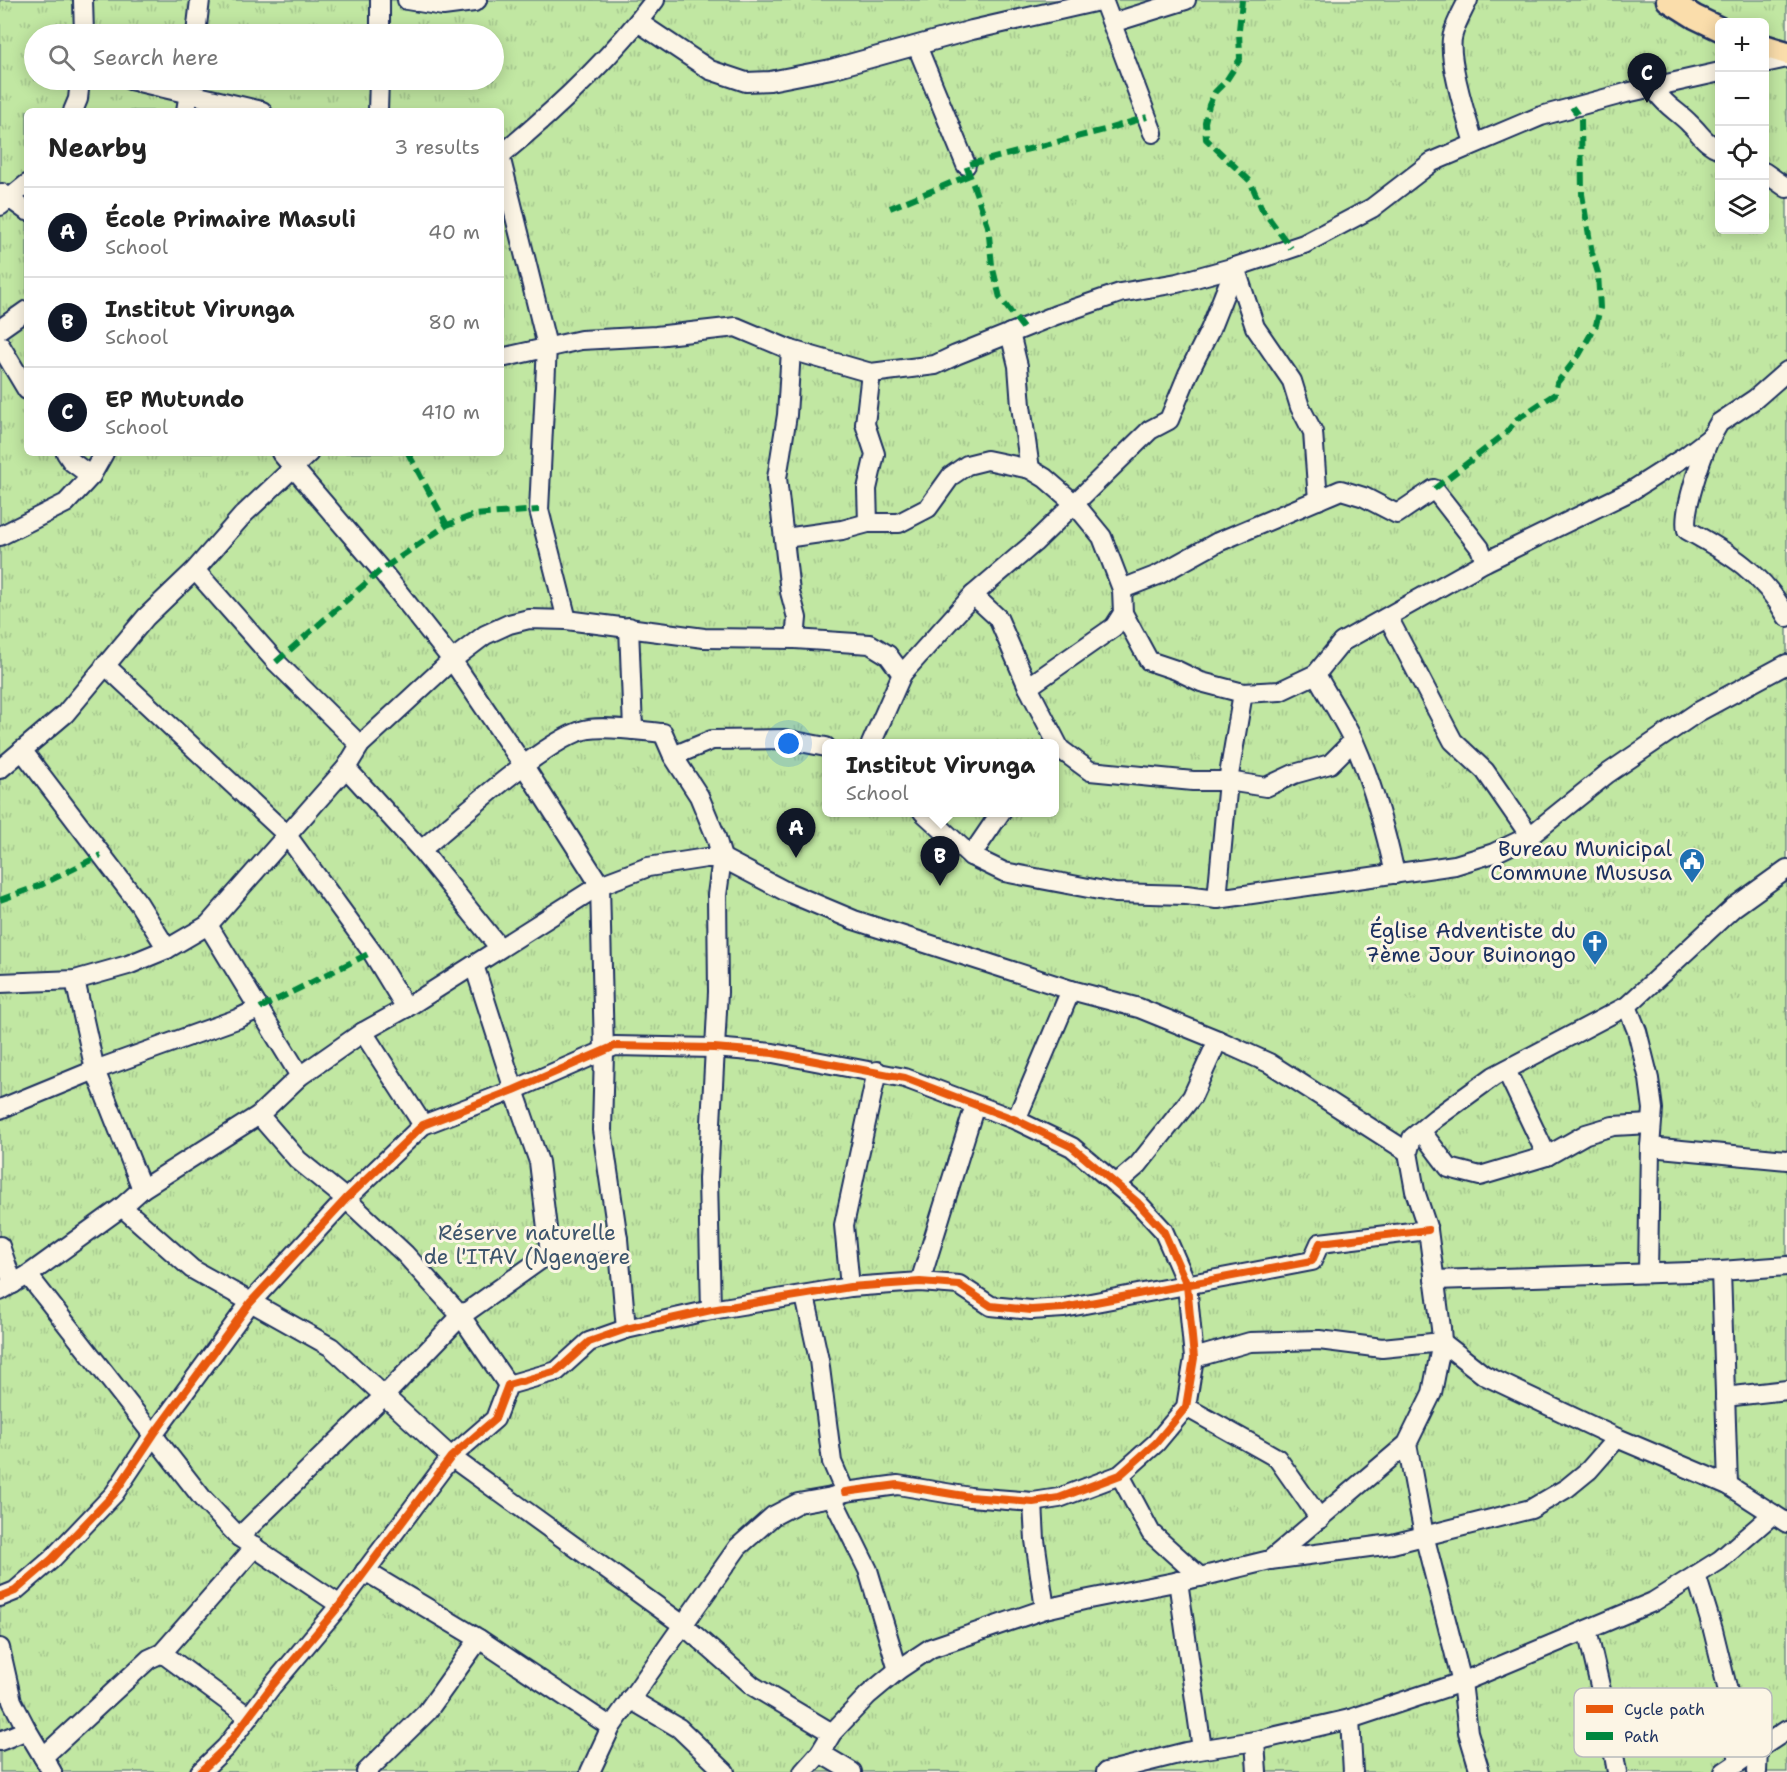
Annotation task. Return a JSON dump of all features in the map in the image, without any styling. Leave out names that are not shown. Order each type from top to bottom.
[{"type":"main road","points":[[1668,0],[1715,27]]},
{"type":"main road","points":[[1769,48],[1787,53]]},
{"type":"street","points":[[83,0],[84,24]]},
{"type":"street","points":[[197,24],[200,0]]},
{"type":"street","points":[[380,24],[381,0]]},
{"type":"street","points":[[407,0],[443,6],[477,0]]},
{"type":"street","points":[[504,152],[574,90],[638,22],[655,0]]},
{"type":"street","points":[[638,22],[710,70],[746,82],[770,81],[831,69],[972,30],[1103,0],[1154,133]]},
{"type":"street","points":[[1112,23],[1186,0]]},
{"type":"street","points":[[1468,0],[1452,34],[1451,46],[1459,94],[1474,143]]},
{"type":"street","points":[[917,46],[966,165]]},
{"type":"street","points":[[1769,62],[1787,58]]},
{"type":"street","points":[[504,357],[581,340],[656,336],[736,327],[791,350],[871,373],[935,365],[1056,315],[1120,293],[1177,283],[1304,244],[1372,208],[1432,162],[1541,116],[1715,73]]},
{"type":"street","points":[[1661,85],[1658,94],[1665,103],[1689,123],[1710,146],[1715,148]]},
{"type":"street","points":[[74,108],[79,90]]},
{"type":"street","points":[[187,108],[190,90]]},
{"type":"street","points":[[202,90],[253,108]]},
{"type":"street","points":[[378,108],[379,90]]},
{"type":"street","points":[[504,172],[547,346],[539,510],[567,620]]},
{"type":"street","points":[[1769,175],[1787,188]]},
{"type":"street","points":[[3,198],[24,186]]},
{"type":"street","points":[[3,198],[24,209]]},
{"type":"street","points":[[1235,267],[1255,327],[1292,381],[1300,407],[1313,432],[1318,500]]},
{"type":"street","points":[[873,739],[902,674],[973,595],[1075,504],[1150,430],[1169,420],[1210,330],[1235,267]]},
{"type":"street","points":[[0,328],[24,312]]},
{"type":"street","points":[[1010,333],[1018,366],[1020,406],[1030,469]]},
{"type":"street","points":[[0,345],[24,385]]},
{"type":"street","points":[[791,350],[787,415],[777,478],[790,592],[797,618],[795,639]]},
{"type":"street","points":[[1787,371],[1755,399],[1719,423],[1711,437],[1691,496],[1685,523],[1687,530],[1728,554],[1768,586],[1787,617]]},
{"type":"street","points":[[868,523],[867,489],[875,454],[865,424],[871,373]]},
{"type":"street","points":[[785,538],[842,531],[868,523],[899,523],[914,517],[928,508],[951,476],[967,465],[987,460],[1030,469],[1045,478],[1075,504],[1102,537],[1122,590],[1123,613],[1149,661],[1201,682],[1243,693],[1280,691],[1316,674],[1342,642],[1485,562],[1632,491],[1711,437]]},
{"type":"street","points":[[68,456],[72,462],[91,476]]},
{"type":"street","points":[[1,534],[66,503],[91,476],[102,456]]},
{"type":"street","points":[[284,456],[381,570],[452,660],[524,766],[600,885],[604,1052],[602,1130],[618,1239],[626,1329]]},
{"type":"street","points":[[0,769],[65,714],[146,617],[195,570],[243,515],[306,456]]},
{"type":"street","points":[[1122,590],[1218,542],[1341,490],[1364,497],[1397,514],[1434,489],[1480,548],[1485,562]]},
{"type":"street","points":[[195,570],[276,662],[360,745]]},
{"type":"street","points":[[973,595],[998,618],[1051,739]]},
{"type":"street","points":[[1028,687],[1114,627],[1123,613]]},
{"type":"street","points":[[1388,617],[1453,741],[1485,771],[1530,836]]},
{"type":"street","points":[[0,983],[75,980],[129,965],[167,949],[208,925],[346,768],[360,745],[452,660],[485,635],[509,624],[529,619],[567,620],[704,638],[795,639],[870,644],[888,654],[902,674]]},
{"type":"street","points":[[628,627],[633,730]]},
{"type":"street","points":[[927,817],[971,856],[1004,872],[1115,893],[1217,898],[1455,865],[1494,853],[1530,836],[1607,774],[1698,712],[1787,664]]},
{"type":"street","points":[[105,665],[286,834],[372,952],[406,1008]]},
{"type":"street","points":[[1316,674],[1353,741],[1383,820],[1395,874]]},
{"type":"street","points":[[1217,898],[1228,781],[1243,693]]},
{"type":"street","points":[[421,850],[524,766],[565,737],[588,729],[663,733],[673,756],[699,796],[722,858],[717,895],[718,992],[708,1179],[711,1310]]},
{"type":"street","points":[[673,756],[712,740],[784,739],[822,746]]},
{"type":"street","points":[[1059,749],[1090,771],[1193,782],[1228,781],[1266,787],[1294,774],[1330,764],[1353,741]]},
{"type":"street","points":[[22,750],[139,904],[167,949]]},
{"type":"street","points":[[346,768],[421,850],[499,947]]},
{"type":"street","points":[[971,856],[998,817]]},
{"type":"street","points":[[14,1284],[122,1207],[142,1189],[259,1115],[300,1076],[363,1032],[406,1008],[499,947],[600,885],[648,867],[706,858],[722,858],[785,891],[854,920],[1071,990],[1139,1008],[1218,1040],[1269,1063],[1408,1152]]},
{"type":"street","points":[[1270,1560],[1407,1444],[1432,1393],[1442,1342],[1428,1230],[1415,1191],[1408,1152],[1413,1138],[1494,1076],[1627,1006],[1734,907],[1787,869]]},
{"type":"street","points":[[208,925],[300,1076]]},
{"type":"street","points":[[474,965],[513,1090],[539,1162],[550,1253]]},
{"type":"street","points":[[75,980],[95,1070],[142,1189]]},
{"type":"street","points":[[1016,1120],[1071,990]]},
{"type":"street","points":[[1627,1006],[1637,1031],[1649,1079],[1653,1109],[1650,1147],[1648,1273]]},
{"type":"street","points":[[0,1109],[95,1070],[237,1019],[260,1008]]},
{"type":"street","points":[[363,1032],[423,1125]]},
{"type":"street","points":[[1116,1184],[1138,1165],[1192,1096],[1218,1040]]},
{"type":"street","points":[[0,1597],[15,1591],[52,1559],[114,1494],[154,1434],[250,1303],[346,1199],[423,1125],[513,1090],[615,1046],[714,1048],[772,1053],[906,1078],[1016,1120],[1072,1147],[1137,1202],[1163,1230],[1186,1285],[1194,1358],[1186,1407],[1156,1443],[1120,1475],[1059,1498],[1033,1502],[970,1497],[898,1485],[798,1503],[773,1516],[738,1547],[611,1727],[590,1772]]},
{"type":"street","points":[[1506,1070],[1547,1156]]},
{"type":"street","points":[[850,1287],[844,1225],[876,1071]]},
{"type":"street","points":[[920,1282],[975,1105]]},
{"type":"street","points":[[259,1115],[298,1160],[346,1199],[405,1254],[461,1316],[508,1385]]},
{"type":"street","points":[[1421,1131],[1449,1168],[1480,1176],[1547,1156],[1586,1134],[1613,1126],[1652,1124]]},
{"type":"street","points":[[1650,1147],[1787,1160]]},
{"type":"street","points":[[122,1207],[192,1269],[331,1347],[451,1457],[683,1625],[753,1686],[832,1733]]},
{"type":"street","points":[[508,1385],[557,1371],[589,1342],[626,1329],[711,1310],[850,1287],[920,1282],[958,1285],[991,1306],[1031,1310],[1064,1308],[1312,1261],[1320,1243],[1428,1230]]},
{"type":"street","points":[[239,1537],[461,1316],[550,1253],[618,1239]]},
{"type":"street","points":[[0,1246],[14,1284],[154,1434],[203,1499],[239,1537],[340,1605]]},
{"type":"street","points":[[1434,1280],[1721,1271],[1787,1266]]},
{"type":"street","points":[[1721,1271],[1728,1485]]},
{"type":"street","points":[[805,1296],[819,1360],[838,1494],[868,1570],[898,1670]]},
{"type":"street","points":[[1106,1772],[1202,1749],[1255,1741],[1350,1719],[1462,1682],[1653,1602],[1780,1519],[1728,1485],[1617,1438],[1484,1375],[1442,1342],[1382,1348],[1319,1340],[1250,1342],[1194,1358]]},
{"type":"street","points":[[200,1772],[226,1747],[272,1686],[340,1605],[451,1457],[495,1419],[508,1385]]},
{"type":"street","points":[[1725,1397],[1787,1390]]},
{"type":"street","points":[[1186,1407],[1277,1458],[1320,1519]]},
{"type":"street","points":[[804,1772],[820,1753],[832,1733],[868,1695],[898,1670],[931,1648],[1045,1609],[1270,1560],[1392,1544],[1531,1509],[1568,1488],[1589,1470],[1617,1438]]},
{"type":"street","points":[[1407,1444],[1424,1535],[1462,1682],[1468,1732],[1480,1772]]},
{"type":"street","points":[[1120,1475],[1151,1533],[1200,1577]]},
{"type":"street","points":[[1033,1502],[1035,1540],[1045,1609]]},
{"type":"street","points":[[0,1648],[12,1701],[47,1764],[149,1659],[162,1653],[255,1547]]},
{"type":"street","points":[[365,1571],[479,1639],[611,1727]]},
{"type":"street","points":[[1696,1575],[1713,1630],[1727,1688]]},
{"type":"street","points":[[1178,1581],[1202,1749]]},
{"type":"street","points":[[1587,1630],[1600,1688]]},
{"type":"street","points":[[366,1772],[427,1712],[479,1639]]},
{"type":"street","points":[[162,1653],[249,1717]]},
{"type":"street","points":[[630,1699],[679,1728],[725,1772]]},
{"type":"street","points":[[1350,1719],[1353,1772]]},
{"type":"street","points":[[1772,1740],[1787,1730]]},
{"type":"street","points":[[0,1741],[27,1731]]},
{"type":"street","points":[[1255,1741],[1257,1772]]},
{"type":"street","points":[[820,1753],[852,1772]]},
{"type":"street","points":[[1614,1757],[1617,1772]]},
{"type":"street","points":[[1738,1757],[1739,1762]]},
{"type":"street","points":[[1724,1772],[1746,1757]]},
{"type":"street","points":[[1757,1772],[1758,1757]]},
{"type":"green space","name":"Réserve naturelle de l'ITAV (Ngengere","points":[[0,0],[1787,0],[1787,1772],[0,1772]]},
{"type":"marked path","points":[[1242,0],[1239,30],[1240,59],[1226,81],[1215,92],[1209,105],[1205,122],[1206,139],[1250,181],[1262,209],[1291,248]]},
{"type":"marked path","points":[[1434,489],[1506,433],[1517,419],[1555,394],[1557,383],[1579,355],[1596,325],[1600,308],[1598,273],[1592,253],[1582,194],[1581,119],[1572,107]]},
{"type":"marked path","points":[[1023,328],[1000,298],[992,265],[988,226],[966,165],[1147,117]]},
{"type":"marked path","points":[[890,208],[970,175]]},
{"type":"marked path","points":[[410,456],[447,525]]},
{"type":"marked path","points":[[276,662],[381,570],[447,525],[474,515],[539,510]]},
{"type":"marked path","points":[[0,900],[41,885],[101,855]]},
{"type":"marked path","points":[[260,1008],[372,952]]},
{"type":"cycle path","points":[[0,1597],[15,1591],[52,1559],[114,1494],[154,1434],[250,1303],[346,1199],[423,1125],[514,1090],[615,1046],[714,1048],[773,1053],[905,1078],[1016,1120],[1072,1147],[1137,1202],[1163,1230],[1187,1285],[1194,1358],[1186,1407],[1156,1443],[1120,1475],[1059,1498],[1033,1502],[970,1497],[898,1485],[845,1492]]},
{"type":"cycle path","points":[[200,1772],[226,1747],[272,1686],[340,1605],[451,1457],[495,1419],[508,1385],[557,1371],[589,1342],[626,1329],[711,1310],[850,1287],[920,1282],[959,1285],[991,1306],[1031,1310],[1064,1308],[1312,1261],[1320,1243],[1428,1230]]},
{"type":"place","name":"EP Mutundo","points":[[1647,103]]},
{"type":"place","name":"École Primaire Masuli","points":[[796,858]]},
{"type":"place","name":"Bureau Municipal Commune Mususa","points":[[1692,884]]},
{"type":"place","name":"Institut Virunga","points":[[940,886]]},
{"type":"place","name":"Église Adventiste du 7ème Jour Buinongo","points":[[1595,966]]}]
